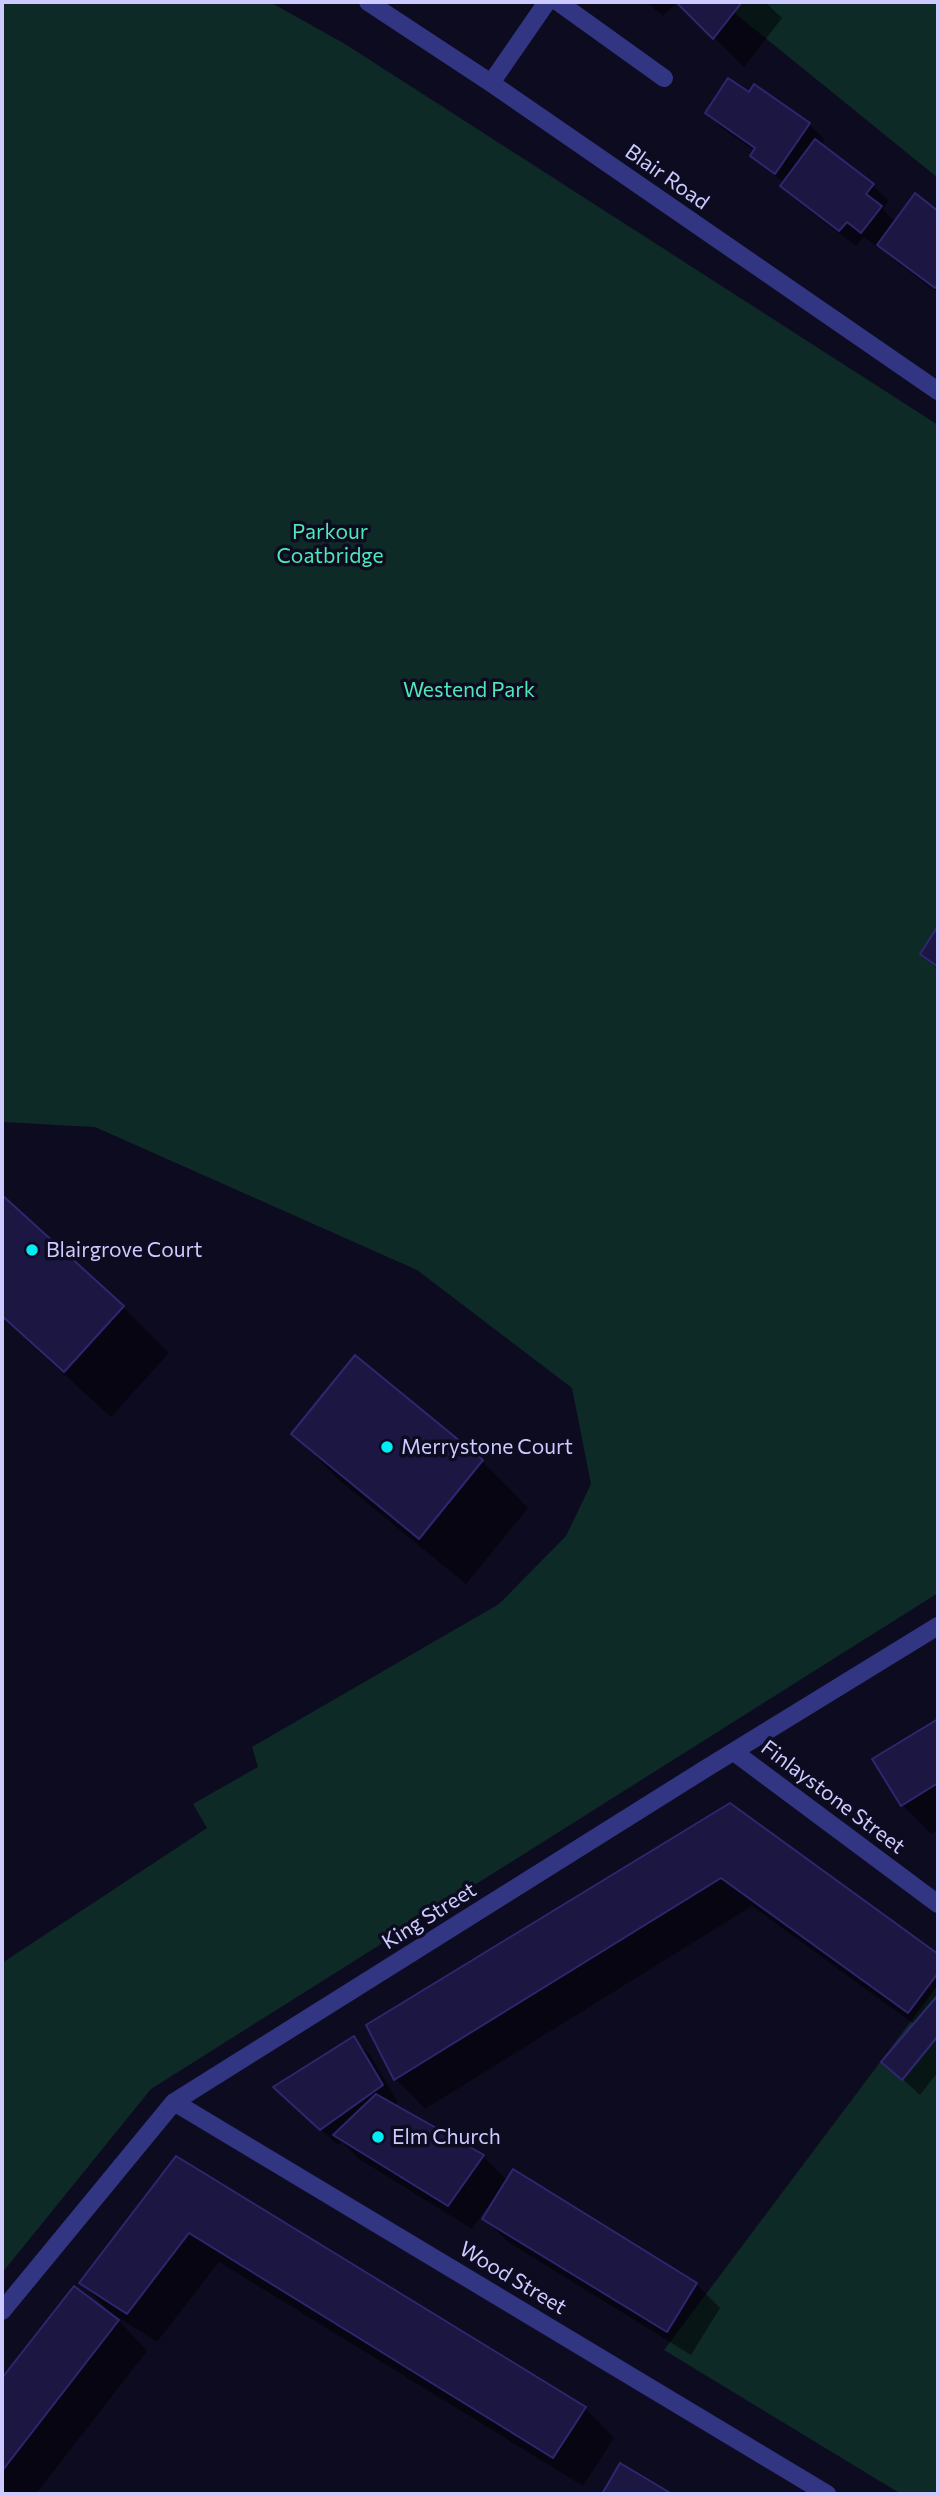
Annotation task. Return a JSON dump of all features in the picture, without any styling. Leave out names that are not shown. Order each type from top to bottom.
[{"type":"street","name":"Blair Road","points":[[368,2],[491,83],[938,391]]},
{"type":"street","points":[[491,83],[547,2]]},
{"type":"street","points":[[558,2],[664,78]]},
{"type":"street","name":"King Street","points":[[2,2311],[174,2102],[938,1626]]},
{"type":"street","name":"Finlaystone Street","points":[[734,1752],[938,1904]]},
{"type":"street","name":"Wood Street","points":[[174,2102],[827,2494]]},
{"type":"green space","name":"Westend Park","points":[[2,2],[270,2],[345,44],[938,425],[938,1593],[151,2089],[2,2273],[2,1963],[207,1828],[193,1804],[258,1767],[252,1747],[499,1604],[566,1536],[591,1484],[572,1388],[417,1270],[95,1127],[2,1122]]},
{"type":"green space","points":[[721,2],[938,2],[938,178]]},
{"type":"green space","points":[[938,1985],[938,2494],[901,2494],[664,2350]]},
{"type":"building","points":[[676,2],[742,2],[713,39]]},
{"type":"building","points":[[728,78],[749,92],[754,84],[810,123],[775,174],[750,156],[755,148],[705,113]]},
{"type":"building","points":[[815,139],[874,184],[866,194],[882,206],[861,233],[847,222],[839,231],[780,186]]},
{"type":"building","points":[[915,193],[938,211],[938,284],[935,288],[877,245]]},
{"type":"building","points":[[938,926],[938,967],[920,954]]},
{"type":"building","name":"Blairgrove Court","points":[[2,1195],[124,1306],[64,1372],[2,1316]]},
{"type":"building","name":"Merrystone Court","points":[[355,1355],[483,1460],[419,1539],[291,1434]]},
{"type":"building","points":[[938,1719],[938,1783],[901,1806],[872,1759]]},
{"type":"building","points":[[730,1803],[938,1954],[938,1973],[908,2013],[721,1878],[394,2080],[366,2025]]},
{"type":"building","points":[[938,1995],[938,2036],[902,2080],[881,2062]]},
{"type":"building","points":[[354,2036],[383,2085],[320,2130],[273,2087]]},
{"type":"building","points":[[376,2094],[484,2155],[448,2206],[333,2135]]},
{"type":"building","points":[[176,2156],[586,2407],[553,2458],[189,2233],[127,2314],[79,2283]]},
{"type":"building","points":[[513,2169],[697,2283],[667,2332],[482,2219]]},
{"type":"building","points":[[74,2286],[119,2320],[2,2471],[2,2378]]},
{"type":"building","points":[[620,2463],[672,2494],[602,2494]]},
{"type":"place","name":"Blairgrove Court","points":[[32,1250]]},
{"type":"place","name":"Merrystone Court","points":[[387,1447]]},
{"type":"place","name":"Elm Church","points":[[378,2137]]},
{"type":"park label","name":"Parkour Coatbridge","points":[[330,544]]}]
